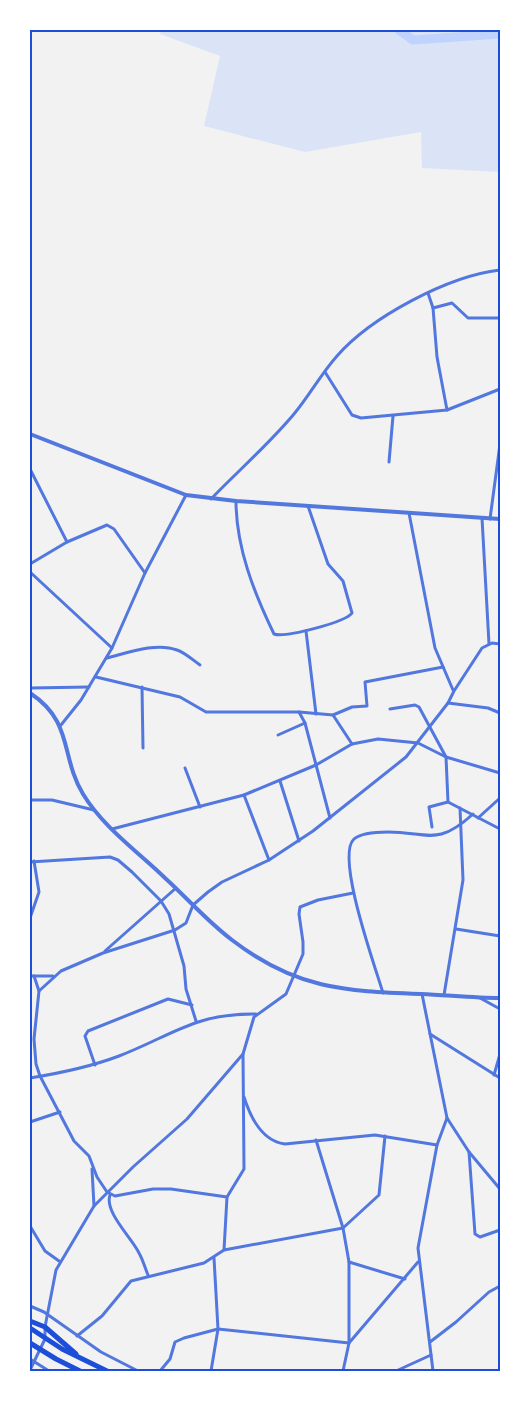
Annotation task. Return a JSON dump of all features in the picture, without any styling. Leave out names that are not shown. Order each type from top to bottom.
[{"type":"main road","points":[[30,1321],[45,1327],[52,1336],[89,1362]]},
{"type":"main road","points":[[30,1328],[45,1339],[107,1371]]},
{"type":"main road","points":[[30,1343],[80,1371]]},
{"type":"street","points":[[211,499],[294,414],[338,355],[360,334],[385,317],[428,293],[468,276],[500,270]]},
{"type":"street","points":[[428,293],[432,308],[436,357],[447,410]]},
{"type":"street","points":[[432,308],[452,304],[468,318],[500,318]]},
{"type":"street","points":[[324,372],[352,415],[360,418],[447,410],[500,389]]},
{"type":"street","points":[[389,462],[393,416]]},
{"type":"street","points":[[30,434],[186,495],[236,502],[500,519]]},
{"type":"street","points":[[30,440],[36,436]]},
{"type":"street","points":[[490,518],[500,444]]},
{"type":"street","points":[[30,469],[67,542]]},
{"type":"street","points":[[61,725],[89,688],[107,658],[145,573],[186,495]]},
{"type":"street","points":[[236,502],[237,534],[261,606],[274,634],[278,636],[347,618],[352,612],[343,581],[328,564],[308,506]]},
{"type":"street","points":[[409,512],[435,648],[454,691]]},
{"type":"street","points":[[482,518],[489,644]]},
{"type":"street","points":[[30,564],[67,542],[110,525],[145,573]]},
{"type":"street","points":[[30,572],[112,648]]},
{"type":"street","points":[[306,630],[316,715]]},
{"type":"street","points":[[38,991],[53,976],[102,953],[175,930],[187,922],[194,905],[222,882],[269,860],[330,818],[406,757],[448,703],[482,648],[489,644],[500,644]]},
{"type":"street","points":[[107,658],[148,649],[167,648],[177,650],[200,665]]},
{"type":"street","points":[[96,677],[180,697],[206,712],[299,712],[333,715],[352,707],[367,706],[365,682],[443,667]]},
{"type":"street","points":[[142,687],[143,748]]},
{"type":"street","points":[[30,688],[89,688]]},
{"type":"street","points":[[30,694],[46,705],[61,725],[80,786],[95,810],[231,939],[258,958],[294,977],[326,987],[383,993],[500,998]]},
{"type":"street","points":[[448,703],[488,708],[500,713]]},
{"type":"street","points":[[390,709],[415,705],[421,710],[431,726],[446,757],[448,802]]},
{"type":"street","points":[[299,712],[305,723],[330,818]]},
{"type":"street","points":[[333,715],[352,744]]},
{"type":"street","points":[[278,735],[305,723]]},
{"type":"street","points":[[112,828],[244,795],[316,765],[352,744],[378,739],[418,743],[446,757],[500,773]]},
{"type":"street","points":[[185,768],[200,807]]},
{"type":"street","points":[[280,781],[299,841]]},
{"type":"street","points":[[244,795],[269,860]]},
{"type":"street","points":[[478,818],[500,798]]},
{"type":"street","points":[[30,800],[52,800],[95,810]]},
{"type":"street","points":[[432,827],[429,807],[448,802],[499,828]]},
{"type":"street","points":[[444,995],[463,880],[460,807]]},
{"type":"street","points":[[383,993],[353,893],[349,849],[355,838],[388,832],[426,837],[440,835],[460,826],[472,814]]},
{"type":"street","points":[[30,918],[39,892],[32,862],[114,858],[161,901],[175,930],[185,972],[186,989],[196,1021]]},
{"type":"street","points":[[102,953],[176,888]]},
{"type":"street","points":[[224,1250],[227,1197],[244,1169],[244,1054],[251,1022],[257,1014],[286,994],[294,977],[304,947],[299,914],[300,907],[318,900],[353,893]]},
{"type":"street","points":[[456,929],[500,936]]},
{"type":"street","points":[[53,976],[32,976],[38,991],[34,1051],[40,1076],[74,1142],[89,1156],[92,1166],[108,1194],[108,1201],[113,1214],[139,1253],[148,1275]]},
{"type":"street","points":[[422,994],[447,1118],[469,1152],[500,1189]]},
{"type":"street","points":[[480,998],[500,1009]]},
{"type":"street","points":[[95,1065],[86,1036],[88,1031],[168,999],[192,1005]]},
{"type":"street","points":[[30,1014],[35,1015]]},
{"type":"street","points":[[30,1078],[95,1065],[121,1056],[196,1021],[216,1016],[257,1014]]},
{"type":"street","points":[[430,1034],[500,1078]]},
{"type":"street","points":[[30,1370],[32,1360],[40,1350],[45,1339],[45,1327],[54,1278],[60,1261],[94,1206],[187,1119],[244,1054]]},
{"type":"street","points":[[494,1075],[500,1054]]},
{"type":"street","points":[[244,1096],[251,1118],[269,1137],[285,1144],[364,1135],[385,1136],[437,1145]]},
{"type":"street","points":[[30,1122],[60,1112]]},
{"type":"street","points":[[433,1371],[418,1262],[418,1248],[437,1145],[447,1118]]},
{"type":"street","points":[[76,1336],[107,1311],[128,1282],[148,1275],[204,1263],[224,1250],[343,1228],[379,1195],[385,1136]]},
{"type":"street","points":[[316,1140],[343,1228],[349,1262],[350,1343],[343,1371]]},
{"type":"street","points":[[469,1152],[475,1234],[480,1237],[500,1230]]},
{"type":"street","points":[[92,1166],[94,1206]]},
{"type":"street","points":[[108,1194],[162,1188],[227,1197]]},
{"type":"street","points":[[30,1226],[45,1251],[60,1261]]},
{"type":"street","points":[[211,1371],[218,1329],[214,1258]]},
{"type":"street","points":[[349,1262],[405,1279]]},
{"type":"street","points":[[350,1343],[418,1262]]},
{"type":"street","points":[[430,1342],[456,1322],[489,1292],[500,1286]]},
{"type":"street","points":[[30,1306],[76,1336],[138,1371]]},
{"type":"street","points":[[160,1371],[170,1360],[175,1342],[218,1329],[350,1343]]},
{"type":"street","points":[[396,1371],[431,1355]]},
{"type":"street","points":[[32,1360],[49,1371]]},
{"type":"shaded area","points":[[161,30],[500,30],[500,172],[422,168],[421,132],[305,152],[204,126],[220,56],[160,34]]},
{"type":"waterway","points":[[399,30],[413,40],[500,34]]}]
